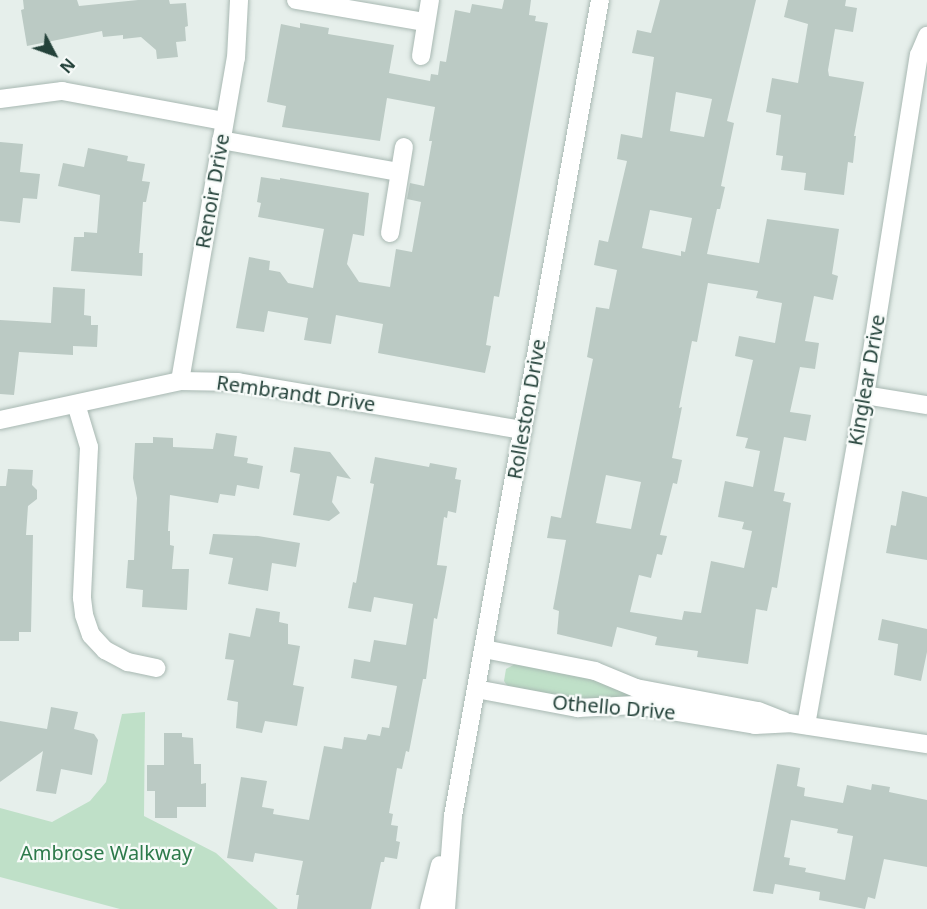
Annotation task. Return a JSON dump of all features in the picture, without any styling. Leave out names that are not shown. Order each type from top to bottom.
[{"type":"street","name":"Renoir Drive","points":[[180,381],[236,57],[239,0]]},
{"type":"street","points":[[296,0],[426,22]]},
{"type":"street","points":[[421,56],[430,0]]},
{"type":"street","name":"Rolleston Drive","points":[[429,909],[453,817],[600,0]]},
{"type":"street","name":"Kinglear Drive","points":[[797,724],[864,395],[919,55],[927,36]]},
{"type":"street","points":[[0,99],[62,91],[224,121]]},
{"type":"street","points":[[221,141],[399,172]]},
{"type":"street","points":[[390,233],[404,147]]},
{"type":"street","name":"Rembrandt Drive","points":[[0,420],[180,381],[238,382],[292,389],[523,430]]},
{"type":"street","points":[[864,395],[927,405]]},
{"type":"street","points":[[76,404],[89,447],[82,598],[84,615],[91,635],[105,650],[128,662],[156,668]]},
{"type":"street","name":"Othello Drive","points":[[484,649],[595,671],[636,688],[758,711],[797,724],[927,744]]},
{"type":"street","name":"Othello Drive","points":[[476,689],[578,708],[626,705],[755,725],[797,724]]},
{"type":"street","name":"Rolleston Drive","points":[[446,909],[453,817]]},
{"type":"green space","points":[[515,664],[588,675],[757,715],[600,703],[508,687],[504,681],[506,669]]},
{"type":"green space","name":"Ambrose Walkway","points":[[145,712],[144,816],[216,853],[278,909],[120,909],[0,877],[0,808],[52,822],[90,801],[106,782],[122,714]]},
{"type":"building","points":[[23,0],[77,0],[79,6],[138,0],[169,0],[170,4],[186,3],[188,26],[185,27],[186,41],[176,42],[178,57],[157,59],[156,50],[141,37],[123,39],[123,35],[103,37],[102,31],[27,46],[21,10],[24,9]]},
{"type":"building","points":[[504,0],[531,0],[529,15],[536,16],[535,21],[548,23],[499,297],[494,296],[486,345],[491,346],[485,373],[378,353],[383,324],[336,315],[331,344],[304,340],[308,318],[268,311],[264,332],[236,328],[249,257],[270,261],[269,270],[280,272],[288,283],[313,288],[324,229],[258,217],[261,203],[257,202],[261,177],[369,193],[364,236],[353,234],[347,264],[359,282],[390,287],[396,249],[412,252],[421,202],[407,199],[410,183],[424,186],[432,141],[429,141],[435,107],[387,98],[380,141],[282,127],[286,106],[267,102],[281,24],[300,28],[300,23],[329,28],[328,34],[394,45],[389,73],[430,81],[431,74],[438,75],[440,61],[446,62],[455,10],[470,13],[472,4],[502,9]]},
{"type":"building","points":[[660,0],[756,0],[727,121],[734,123],[721,186],[725,187],[720,209],[717,209],[707,254],[759,263],[767,219],[839,229],[832,274],[838,276],[833,300],[814,296],[805,341],[819,343],[815,369],[800,367],[790,412],[811,415],[806,441],[784,437],[774,491],[785,493],[783,501],[791,503],[777,588],[772,587],[767,611],[756,609],[748,664],[697,657],[698,651],[655,645],[657,637],[617,627],[612,647],[557,634],[559,611],[553,609],[566,540],[547,538],[551,516],[561,518],[593,359],[587,357],[596,307],[609,309],[617,270],[594,265],[599,240],[608,242],[627,161],[617,159],[621,134],[642,138],[654,57],[632,53],[637,30],[651,33]],"holes":[[[676,92],[712,99],[704,137],[670,131]],[[650,210],[692,218],[685,252],[681,251],[681,256],[642,248]],[[708,283],[758,291],[756,298],[782,303],[775,343],[739,336],[735,356],[753,360],[736,436],[748,438],[745,448],[760,451],[753,487],[725,481],[718,517],[744,522],[742,529],[752,531],[744,568],[711,561],[701,613],[684,611],[682,620],[630,612],[639,575],[651,578],[657,554],[662,555],[667,536],[660,535],[673,483],[677,484],[682,460],[672,458],[682,407],[679,408],[692,341],[697,342]],[[606,475],[641,482],[631,529],[596,523]]]},
{"type":"building","points":[[788,0],[846,0],[845,6],[857,8],[853,32],[835,29],[828,70],[829,76],[864,82],[854,136],[856,136],[853,163],[848,162],[844,195],[804,190],[806,173],[781,170],[783,156],[776,155],[781,115],[766,112],[772,78],[798,83],[808,24],[784,17]]},
{"type":"building","points":[[0,142],[23,144],[20,172],[40,174],[37,199],[23,198],[20,223],[0,221]]},
{"type":"building","points":[[88,148],[128,156],[127,161],[145,164],[142,181],[150,182],[146,202],[143,202],[139,253],[143,253],[142,276],[71,271],[74,237],[84,237],[84,232],[97,233],[100,195],[58,186],[63,163],[84,167]]},
{"type":"building","points":[[53,287],[85,289],[84,315],[91,316],[91,325],[98,325],[97,347],[73,346],[73,355],[19,352],[14,395],[0,394],[0,320],[51,323]]},
{"type":"building","points":[[216,433],[237,436],[234,456],[248,458],[247,463],[263,466],[259,489],[237,485],[235,496],[220,494],[218,503],[170,495],[168,531],[170,531],[170,545],[174,546],[172,569],[189,569],[187,610],[142,607],[143,590],[126,588],[128,560],[134,560],[137,498],[133,478],[135,443],[153,443],[153,437],[173,438],[173,447],[213,449]]},
{"type":"building","points":[[294,447],[330,452],[351,479],[337,476],[332,502],[340,513],[329,521],[293,515],[300,474],[290,472]]},
{"type":"building","points":[[375,457],[429,467],[430,463],[457,468],[455,479],[461,480],[456,513],[448,511],[447,518],[444,517],[437,565],[447,566],[444,583],[437,619],[434,618],[426,679],[423,679],[409,752],[406,751],[402,769],[397,768],[389,813],[393,814],[391,825],[398,826],[396,841],[400,842],[397,859],[385,857],[384,862],[381,862],[371,909],[297,909],[299,895],[296,895],[303,861],[255,853],[253,862],[227,858],[241,777],[267,781],[262,807],[274,809],[273,814],[309,820],[324,746],[342,749],[344,737],[366,740],[368,734],[380,736],[382,727],[389,728],[397,686],[351,678],[354,659],[370,662],[374,640],[406,645],[413,604],[374,597],[371,612],[348,608],[353,582],[356,583],[374,484],[370,483]]},
{"type":"building","points":[[8,469],[33,470],[32,485],[37,490],[37,499],[28,506],[26,535],[33,535],[31,632],[19,632],[19,641],[0,641],[0,486],[6,486]]},
{"type":"building","points":[[902,491],[927,497],[927,560],[886,553],[891,525],[896,526]]},
{"type":"building","points":[[213,534],[258,536],[300,543],[296,567],[272,563],[268,591],[228,584],[233,558],[209,554]]},
{"type":"building","points":[[256,608],[280,612],[279,622],[288,624],[288,644],[300,646],[293,685],[304,687],[297,726],[265,721],[262,733],[236,728],[238,702],[227,700],[234,660],[225,659],[229,633],[250,637]]},
{"type":"building","points":[[882,619],[927,629],[927,652],[921,681],[894,675],[898,644],[878,640]]},
{"type":"building","points":[[51,707],[78,712],[74,729],[94,734],[98,740],[92,775],[61,769],[56,794],[36,791],[43,751],[0,782],[0,721],[47,729]]},
{"type":"building","points":[[164,733],[182,733],[182,737],[193,738],[194,764],[201,764],[201,784],[206,783],[206,807],[177,807],[177,818],[155,818],[155,791],[147,791],[147,765],[164,765]]},
{"type":"building","points":[[777,764],[800,768],[797,786],[805,788],[804,796],[843,803],[847,785],[871,790],[872,784],[890,787],[889,792],[927,800],[927,867],[884,859],[875,899],[868,897],[865,909],[819,900],[820,892],[775,884],[773,894],[753,891]],"holes":[[[791,820],[838,829],[837,833],[853,836],[845,880],[805,872],[806,868],[789,865],[790,858],[784,857]]]}]
